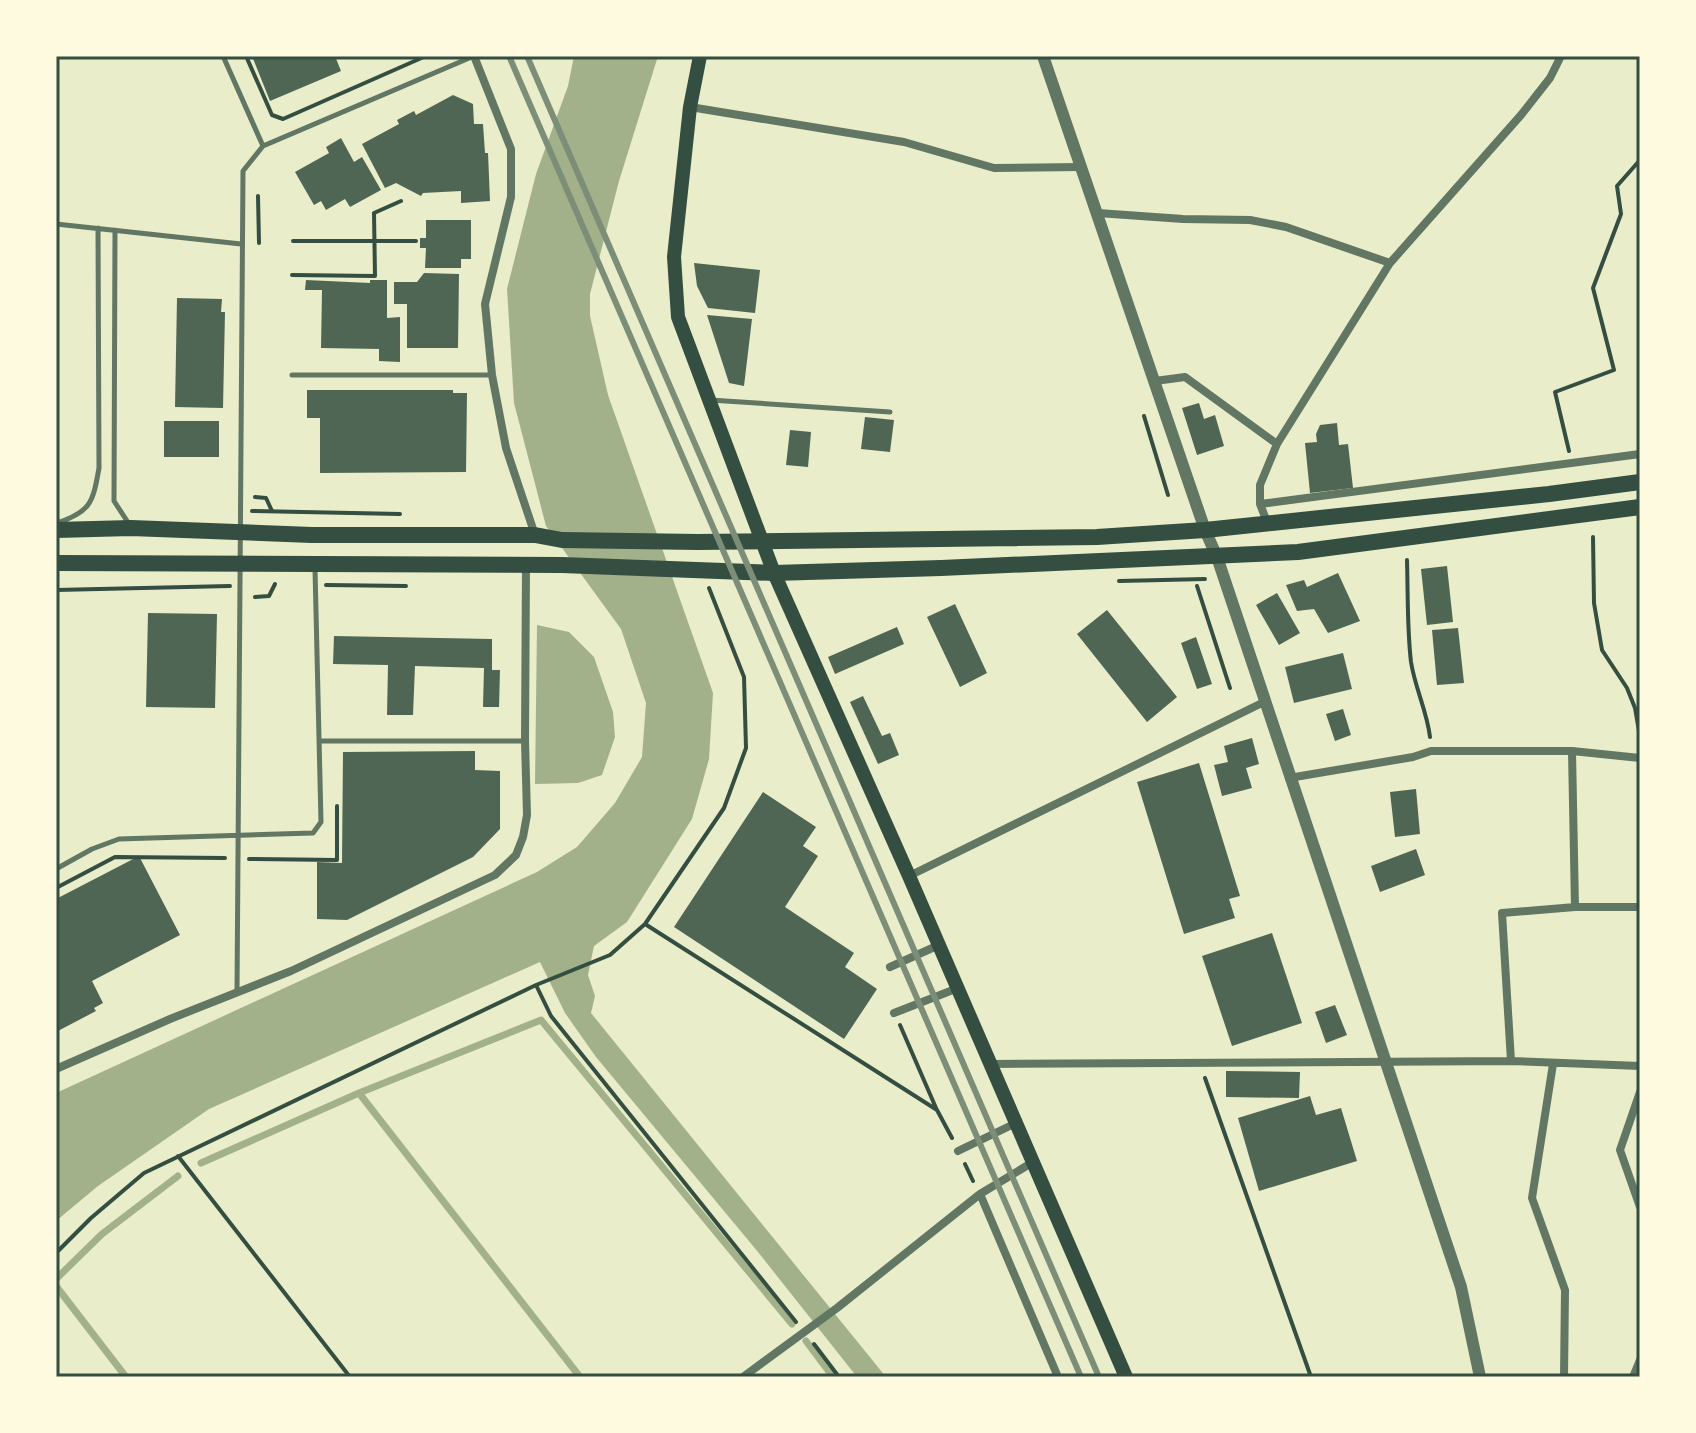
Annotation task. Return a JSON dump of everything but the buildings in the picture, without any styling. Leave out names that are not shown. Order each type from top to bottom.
[{"type":"main road","points":[[700,56],[690,107],[674,257],[678,317],[774,573],[992,1064],[1126,1377]]},
{"type":"main road","points":[[56,530],[131,528],[312,535],[535,535],[562,540],[698,542],[1097,537],[1205,530],[1640,482]]},
{"type":"main road","points":[[56,563],[562,565],[774,573],[1298,552],[1640,507]]},
{"type":"street","points":[[474,56],[511,149],[511,197],[485,304],[492,375],[506,448],[535,535]]},
{"type":"street","points":[[1043,56],[1205,530],[1217,557],[1461,1287],[1480,1377]]},
{"type":"street","points":[[1267,522],[1260,504],[1260,485],[1277,444],[1390,263],[1521,115],[1550,78],[1561,56]]},
{"type":"street","points":[[690,107],[904,142],[994,168],[1081,167]]},
{"type":"street","points":[[1098,213],[1250,220],[1286,227],[1390,263]]},
{"type":"street","points":[[1155,381],[1185,377],[1277,444]]},
{"type":"street","points":[[1260,504],[1640,454]]},
{"type":"street","points":[[56,1069],[291,971],[495,875],[516,855],[527,815],[526,565]]},
{"type":"street","points":[[909,876],[1264,702]]},
{"type":"street","points":[[1289,778],[1413,757],[1431,751],[1572,751],[1640,758]]},
{"type":"street","points":[[1572,751],[1575,907]]},
{"type":"street","points":[[1511,1061],[1502,913],[1575,907],[1640,907]]},
{"type":"street","points":[[890,967],[939,945]]},
{"type":"street","points":[[894,1013],[958,988]]},
{"type":"street","points":[[992,1064],[1511,1061],[1640,1066]]},
{"type":"street","points":[[1553,1064],[1532,1198],[1565,1290],[1564,1377]]},
{"type":"street","points":[[1640,1092],[1620,1150],[1640,1207]]},
{"type":"street","points":[[958,1151],[1017,1122]]},
{"type":"street","points":[[743,1377],[837,1308],[980,1194],[1033,1162]]},
{"type":"street","points":[[980,1194],[1058,1377]]},
{"type":"street","points":[[1633,1377],[1640,1360]]},
{"type":"lane","points":[[223,56],[263,146]]},
{"type":"lane","points":[[237,992],[243,171],[263,146],[474,56]]},
{"type":"lane","points":[[56,224],[241,244]]},
{"type":"lane","points":[[56,523],[77,517],[94,500],[99,468],[98,228]]},
{"type":"lane","points":[[115,230],[114,501],[131,528]]},
{"type":"lane","points":[[292,375],[492,375]]},
{"type":"lane","points":[[709,400],[890,412]]},
{"type":"lane","points":[[56,869],[92,849],[119,839],[313,833],[321,822],[315,563]]},
{"type":"lane","points":[[321,741],[525,741]]},
{"type":"path","points":[[246,56],[272,115],[283,119],[426,56]]},
{"type":"path","points":[[1572,465],[1555,392],[1614,370],[1593,288],[1621,214],[1617,186],[1640,160]]},
{"type":"path","points":[[258,186],[259,243]]},
{"type":"path","points":[[292,275],[375,276],[374,213],[401,201]]},
{"type":"path","points":[[293,241],[416,241]]},
{"type":"path","points":[[1144,416],[1168,495]]},
{"type":"path","points":[[255,497],[266,498],[272,511]]},
{"type":"path","points":[[244,511],[407,514]]},
{"type":"path","points":[[1593,537],[1594,603],[1602,650],[1627,688],[1635,708],[1640,737]]},
{"type":"path","points":[[1407,560],[1412,666],[1427,715],[1431,751]]},
{"type":"path","points":[[56,1253],[144,1173],[536,985],[610,955],[645,924],[724,808],[746,748],[744,677],[708,587],[706,570]]},
{"type":"path","points":[[255,597],[269,596],[275,584]]},
{"type":"path","points":[[1197,586],[1230,688]]},
{"type":"path","points":[[56,888],[115,857],[337,860],[337,806]]},
{"type":"path","points":[[645,924],[937,1110]]},
{"type":"path","points":[[536,985],[551,1016],[839,1377]]},
{"type":"path","points":[[894,1013],[937,1110],[980,1194]]},
{"type":"path","points":[[1200,1065],[1311,1377]]},
{"type":"path","points":[[178,1156],[350,1377]]},
{"type":"shaded area","points":[[574,56],[658,56],[619,181],[590,294],[590,316],[608,395],[713,693],[709,759],[692,819],[627,922],[594,946],[588,975],[595,996],[591,1013],[886,1377],[857,1377],[596,1057],[565,1013],[540,962],[209,1109],[98,1186],[56,1221],[56,1093],[537,872],[577,847],[615,803],[642,757],[646,703],[621,629],[546,526],[514,403],[507,289],[536,174],[568,86]]},
{"type":"shaded area","points":[[537,625],[569,632],[594,657],[613,712],[615,737],[602,775],[578,783],[535,784]]},
{"type":"waterway","points":[[580,1377],[359,1093],[541,1020],[792,1324]]},
{"type":"waterway","points":[[201,1163],[359,1093]]},
{"type":"waterway","points":[[56,1279],[102,1234],[178,1176]]},
{"type":"waterway","points":[[56,1286],[126,1377]]},
{"type":"waterway","points":[[806,1341],[833,1377]]},
{"type":"railway","points":[[509,56],[1081,1377]]},
{"type":"railway","points":[[527,56],[1099,1377]]}]
